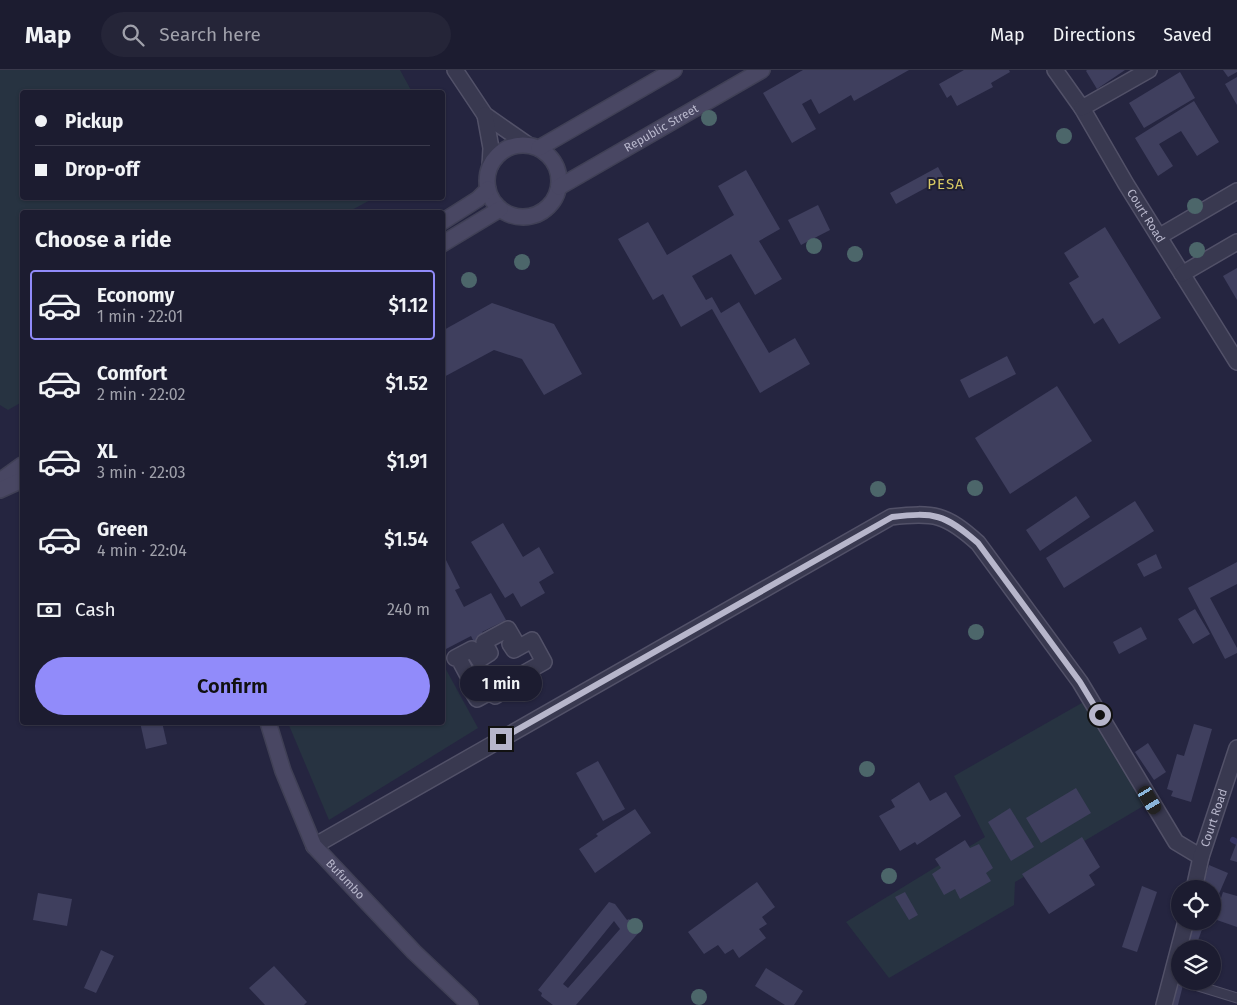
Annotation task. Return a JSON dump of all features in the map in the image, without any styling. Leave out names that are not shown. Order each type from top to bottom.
[{"type":"main road","points":[[534,147],[674,70]]},
{"type":"main road","name":"Republic Street","points":[[559,187],[762,70]]},
{"type":"main road","points":[[513,146],[534,147],[551,158],[558,172],[559,187],[551,204],[536,216],[517,217],[500,209],[492,200],[488,189],[487,177],[490,166],[500,154],[513,146]]},
{"type":"main road","points":[[445,220],[478,199],[488,189]]},
{"type":"main road","points":[[445,242],[500,209]]},
{"type":"main road","points":[[0,482],[20,467]]},
{"type":"main road","points":[[0,490],[20,481]]},
{"type":"main road","name":"Bufumbo","points":[[269,725],[283,771],[314,846],[414,952],[470,1005]]},
{"type":"street","points":[[455,70],[486,115],[534,147]]},
{"type":"street","name":"Court Road","points":[[1055,70],[1082,108],[1126,184],[1237,362]]},
{"type":"street","points":[[1082,108],[1149,70]]},
{"type":"street","points":[[486,115],[491,148],[490,166]]},
{"type":"street","points":[[1160,236],[1237,191]]},
{"type":"street","points":[[1182,274],[1237,242]]},
{"type":"street","points":[[314,846],[892,517],[914,514],[938,515],[960,526],[978,543],[1080,682],[1176,842],[1201,857]]},
{"type":"street","points":[[508,629],[515,641],[510,644],[514,650],[532,640],[544,662],[503,685],[506,690],[495,696],[489,684],[485,687],[488,693],[477,699],[472,689],[474,687],[462,664],[458,657],[455,658],[472,648],[479,660],[490,653],[484,642],[508,629]]},
{"type":"street","name":"Court Road","points":[[1196,880],[1201,857],[1237,748]]},
{"type":"street","points":[[1164,1005],[1172,990]]},
{"type":"lane","points":[[1211,990],[1237,998]]},
{"type":"shaded area","points":[[0,70],[400,70],[411,90],[20,90],[20,200],[370,200],[352,210],[20,210],[20,403],[8,410],[0,405]]},
{"type":"shaded area","points":[[445,668],[478,728],[329,820],[289,725],[445,725]]},
{"type":"shaded area","points":[[1087,700],[1145,805],[1015,882],[1014,905],[889,978],[846,922],[985,837],[954,776]]},
{"type":"building","points":[[803,70],[909,70],[854,101],[851,95],[819,114],[811,99],[802,104],[816,129],[792,143],[763,93]]},
{"type":"building","points":[[964,70],[1009,70],[1010,72],[991,83],[993,87],[957,106],[951,95],[947,98],[939,84]]},
{"type":"building","points":[[1087,70],[1125,70],[1097,89],[1086,71]]},
{"type":"building","points":[[1223,70],[1237,70],[1237,72],[1228,77]]},
{"type":"building","points":[[1180,72],[1195,98],[1144,128],[1129,103]]},
{"type":"building","points":[[1237,77],[1237,105],[1225,84]]},
{"type":"building","points":[[1194,101],[1219,142],[1197,156],[1181,131],[1159,144],[1173,166],[1158,176],[1135,138]]},
{"type":"building","points":[[938,167],[944,178],[896,204],[890,193]]},
{"type":"building","points":[[746,170],[780,229],[759,241],[782,279],[755,295],[731,254],[692,276],[706,300],[712,297],[721,313],[739,302],[769,353],[795,338],[810,364],[760,393],[712,309],[681,327],[663,294],[653,300],[618,239],[648,222],[667,255],[734,215],[718,186]]},
{"type":"building","points":[[818,205],[830,230],[801,245],[788,220]]},
{"type":"building","points":[[1105,227],[1161,318],[1119,344],[1103,318],[1094,324],[1069,283],[1079,277],[1064,253]]},
{"type":"building","points":[[1237,268],[1237,300],[1223,276]]},
{"type":"building","points":[[492,303],[554,324],[582,374],[544,395],[522,359],[494,350],[445,376],[445,329]]},
{"type":"building","points":[[1007,356],[1016,374],[969,398],[960,380]]},
{"type":"building","points":[[1057,386],[1092,441],[1010,494],[975,438]]},
{"type":"building","points":[[1076,496],[1090,517],[1040,551],[1026,530]]},
{"type":"building","points":[[1135,501],[1154,531],[1064,588],[1046,558]]},
{"type":"building","points":[[503,523],[523,557],[539,547],[554,573],[539,582],[545,593],[521,607],[513,593],[505,598],[471,542]]},
{"type":"building","points":[[1156,554],[1162,568],[1144,577],[1137,564]]},
{"type":"building","points":[[445,560],[460,588],[455,590],[464,607],[491,593],[506,620],[482,632],[485,637],[474,642],[471,636],[446,649],[445,647]]},
{"type":"building","points":[[1237,562],[1237,584],[1210,598],[1237,648],[1237,653],[1225,659],[1188,588]]},
{"type":"building","points":[[1195,609],[1210,634],[1193,644],[1178,619]]},
{"type":"building","points":[[1141,627],[1147,639],[1119,654],[1113,642]]},
{"type":"building","points":[[1194,724],[1212,729],[1191,802],[1171,796],[1173,791],[1167,789],[1177,754],[1184,756]]},
{"type":"building","points":[[141,725],[163,725],[167,744],[146,749]]},
{"type":"building","points":[[1148,743],[1166,772],[1154,780],[1135,752]]},
{"type":"building","points":[[598,761],[625,809],[603,821],[576,773]]},
{"type":"building","points":[[919,782],[930,801],[946,792],[961,816],[917,845],[915,842],[900,851],[879,816],[895,807],[891,800]]},
{"type":"building","points":[[1076,788],[1091,813],[1041,843],[1026,818]]},
{"type":"building","points":[[1010,808],[1034,847],[1011,861],[988,822]]},
{"type":"building","points":[[635,809],[651,833],[595,873],[579,849],[598,836],[596,834]]},
{"type":"building","points":[[1082,837],[1100,867],[1089,875],[1095,885],[1049,914],[1022,874]]},
{"type":"building","points":[[965,840],[970,848],[979,844],[993,868],[986,873],[991,881],[960,899],[955,889],[944,895],[932,874],[941,868],[935,859]]},
{"type":"building","points":[[1237,842],[1237,862],[1230,860]]},
{"type":"building","points":[[1209,865],[1228,873],[1221,889],[1221,880],[1204,880]]},
{"type":"building","points":[[757,882],[775,907],[762,917],[767,924],[759,929],[766,938],[739,958],[733,949],[725,954],[718,945],[704,954],[688,932]]},
{"type":"building","points":[[1142,886],[1157,892],[1137,952],[1122,947]]},
{"type":"building","points":[[905,892],[918,915],[909,920],[895,897]]},
{"type":"building","points":[[1223,892],[1237,896],[1237,927],[1221,921],[1221,898]]},
{"type":"building","points":[[38,893],[72,899],[67,926],[33,920]]},
{"type":"building","points":[[609,902],[615,904],[627,920],[629,919],[641,930],[576,1005],[553,1005],[541,996],[542,993],[538,990]],"holes":[[[614,921],[620,929],[568,988],[563,984]]]},
{"type":"building","points":[[1189,930],[1202,930],[1198,940],[1186,940]]},
{"type":"building","points":[[101,950],[114,956],[96,993],[84,988]]},
{"type":"building","points":[[274,966],[307,1002],[304,1005],[265,1005],[249,988]]},
{"type":"building","points":[[766,968],[803,991],[794,1005],[785,1005],[755,986]]},
{"type":"building","points":[[1172,990],[1182,990],[1178,1005],[1165,1005]]},
{"type":"waterway","points":[[1233,840],[1237,842]]},
{"type":"district","name":"PESA","points":[[946,184]]},
{"type":"route","points":[[501,739],[892,517],[914,514],[938,515],[960,526],[978,543],[1080,682],[1100,715]]}]
